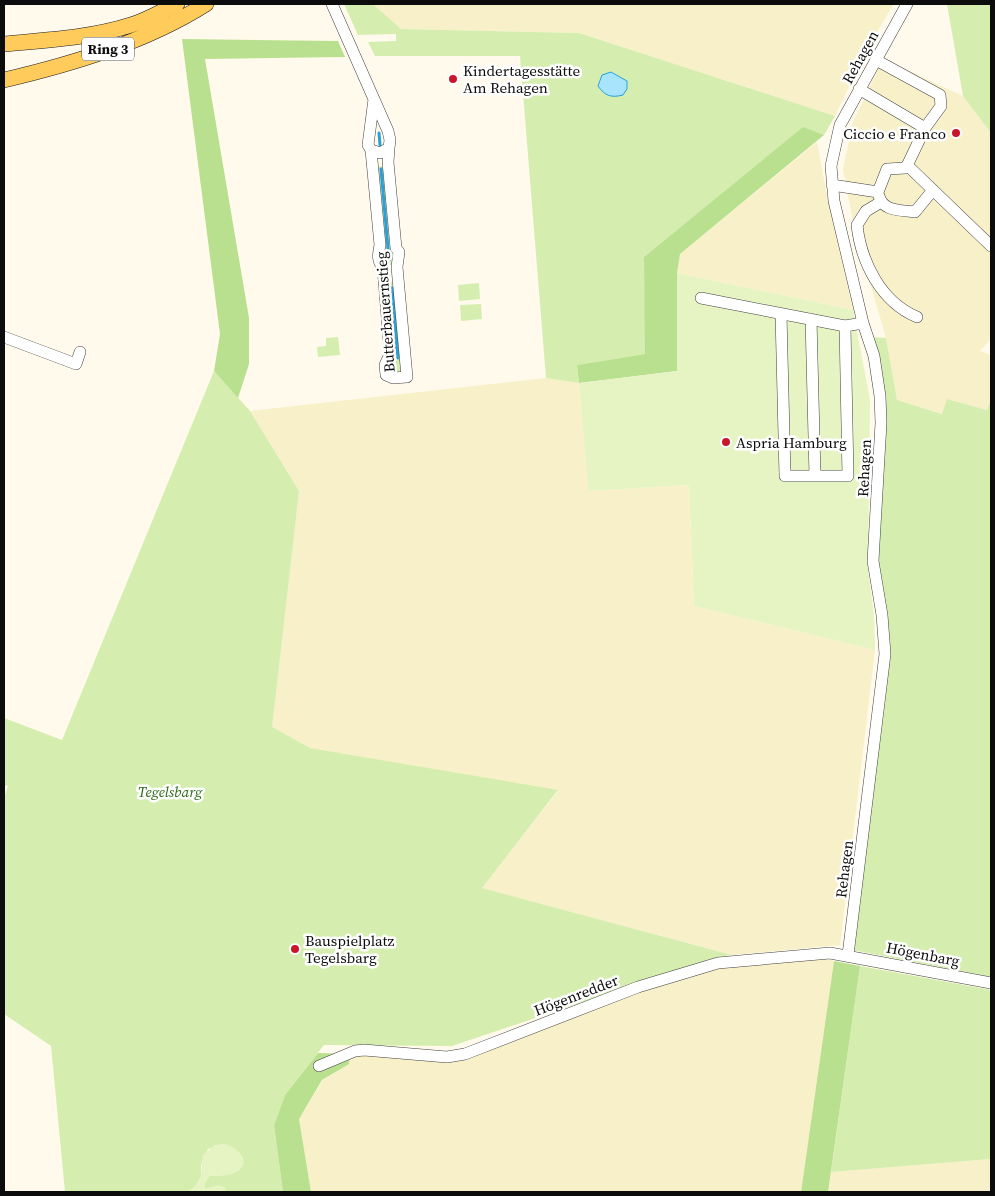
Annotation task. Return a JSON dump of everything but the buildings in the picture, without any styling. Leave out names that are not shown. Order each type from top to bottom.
[{"type":"main road","name":"Ring 3","points":[[4,44],[74,38],[116,29],[148,19],[177,4]]},
{"type":"main road","name":"Ring 3","points":[[4,80],[64,65],[112,48],[140,37],[206,4]]},
{"type":"street","name":"Butterbauernstieg","points":[[325,4],[334,9],[374,100],[390,140],[388,162],[396,248],[399,252],[398,267],[406,377],[393,378],[386,375],[385,365],[390,354],[383,268],[378,256],[380,245],[371,150],[368,138],[374,100]]},
{"type":"street","name":"Rehagen","points":[[848,955],[885,654],[882,615],[873,561],[881,423],[880,396],[874,356],[863,323],[832,185],[831,166],[840,125],[907,4]]},
{"type":"street","points":[[876,60],[940,95],[941,106],[925,128],[908,165],[906,168],[887,169],[880,197],[857,225],[863,254],[875,279],[890,299],[902,310],[917,316]]},
{"type":"street","points":[[859,89],[925,128]]},
{"type":"street","points":[[371,150],[380,153],[389,148]]},
{"type":"street","points":[[908,165],[991,246]]},
{"type":"street","points":[[832,185],[880,197],[890,209],[915,212],[933,190]]},
{"type":"street","points":[[383,268],[398,267]]},
{"type":"street","points":[[701,298],[844,326],[863,323]]},
{"type":"street","points":[[781,314],[785,476],[848,476],[844,326]]},
{"type":"street","points":[[811,319],[815,476]]},
{"type":"street","points":[[4,338],[76,364],[80,352]]},
{"type":"street","name":"Högenredder","points":[[319,1066],[355,1051],[364,1050],[446,1057],[464,1054],[638,987],[710,965],[788,956],[830,953],[848,955]]},
{"type":"street","name":"Högenbarg","points":[[848,955],[991,983]]},
{"type":"shaded area","points":[[373,4],[894,4],[868,47],[835,116],[579,33],[401,29]]},
{"type":"shaded area","points":[[883,59],[963,96],[991,133],[991,339],[980,351],[991,355],[991,399],[987,410],[947,399],[943,414],[897,400],[886,338],[854,227],[843,169],[853,122]]},
{"type":"shaded area","points":[[817,142],[827,196],[853,310],[677,273],[680,254]]},
{"type":"shaded area","points":[[546,378],[579,383],[588,491],[689,485],[694,606],[875,650],[840,945],[732,955],[482,888],[558,791],[310,748],[271,727],[299,491],[250,411]]},
{"type":"shaded area","points":[[824,959],[834,961],[801,1192],[311,1192],[299,1119],[323,1080],[349,1064],[350,1054],[455,1054],[723,965]]},
{"type":"shaded area","points":[[991,1159],[991,1192],[828,1192],[831,1172]]},
{"type":"green space","points":[[344,4],[373,4],[401,29],[579,33],[835,116],[824,135],[803,128],[644,257],[646,354],[577,365],[579,383],[546,378],[520,56],[375,56],[368,42],[396,41],[396,34],[358,35]]},
{"type":"green space","points":[[947,4],[991,4],[991,133],[963,96]]},
{"type":"green space","points":[[182,39],[338,41],[345,57],[205,59],[249,318],[249,364],[238,398],[214,371],[220,334]]},
{"type":"green space","points":[[803,127],[824,135],[680,254],[677,273],[677,371],[579,383],[577,365],[645,354],[644,257]]},
{"type":"green space","points":[[385,166],[394,251],[393,264],[390,265],[385,263],[383,257],[385,248],[378,167]]},
{"type":"green space","name":"Aspria Hamburg","points":[[677,273],[853,310],[870,400],[868,569],[874,615],[875,650],[694,606],[689,485],[588,491],[579,383],[677,371]]},
{"type":"green space","points":[[396,282],[402,371],[397,372],[392,367],[394,358],[387,283]]},
{"type":"green space","points":[[479,283],[480,299],[459,301],[458,285]]},
{"type":"green space","points":[[481,304],[482,319],[461,321],[460,305]]},
{"type":"green space","points":[[338,337],[340,355],[318,357],[317,347],[326,346],[326,338]]},
{"type":"green space","points":[[873,337],[886,338],[897,400],[942,414],[947,399],[987,410],[991,399],[991,977],[853,950],[889,656],[878,563],[882,484]]},
{"type":"green space","name":"Tegelsbarg","points":[[214,371],[250,411],[299,491],[272,727],[310,748],[558,790],[482,888],[732,955],[718,957],[452,1046],[324,1045],[285,1095],[274,1125],[283,1192],[226,1192],[224,1187],[205,1189],[204,1185],[209,1176],[225,1175],[239,1170],[224,1144],[208,1149],[201,1165],[201,1177],[195,1187],[188,1192],[65,1192],[51,1046],[4,1014],[4,798],[8,786],[4,785],[4,718],[62,740]]},
{"type":"green space","points":[[834,961],[860,966],[828,1192],[801,1192]]},
{"type":"green space","points":[[860,966],[991,990],[991,1159],[831,1172]]},
{"type":"green space","points":[[318,1053],[350,1054],[349,1064],[322,1080],[299,1119],[311,1192],[283,1192],[274,1125],[285,1095]]},
{"type":"green space","points":[[224,1144],[239,1152],[244,1161],[243,1165],[231,1174],[209,1176],[204,1185],[205,1189],[218,1185],[224,1187],[226,1192],[188,1192],[199,1180],[203,1155],[215,1145]]},
{"type":"water","points":[[611,72],[627,81],[627,89],[623,95],[609,95],[598,86],[602,75]]},
{"type":"waterway","points":[[379,133],[380,145]]},
{"type":"waterway","points":[[381,169],[389,260]]},
{"type":"waterway","points":[[392,288],[398,358]]},
{"type":"place","name":"Kindertagesstätte Am Rehagen","points":[[453,79]]},
{"type":"place","name":"Ciccio e Franco","points":[[956,133]]},
{"type":"place","name":"Aspria Hamburg","points":[[726,442]]},
{"type":"place","name":"Bauspielplatz Tegelsbarg","points":[[295,949]]}]
